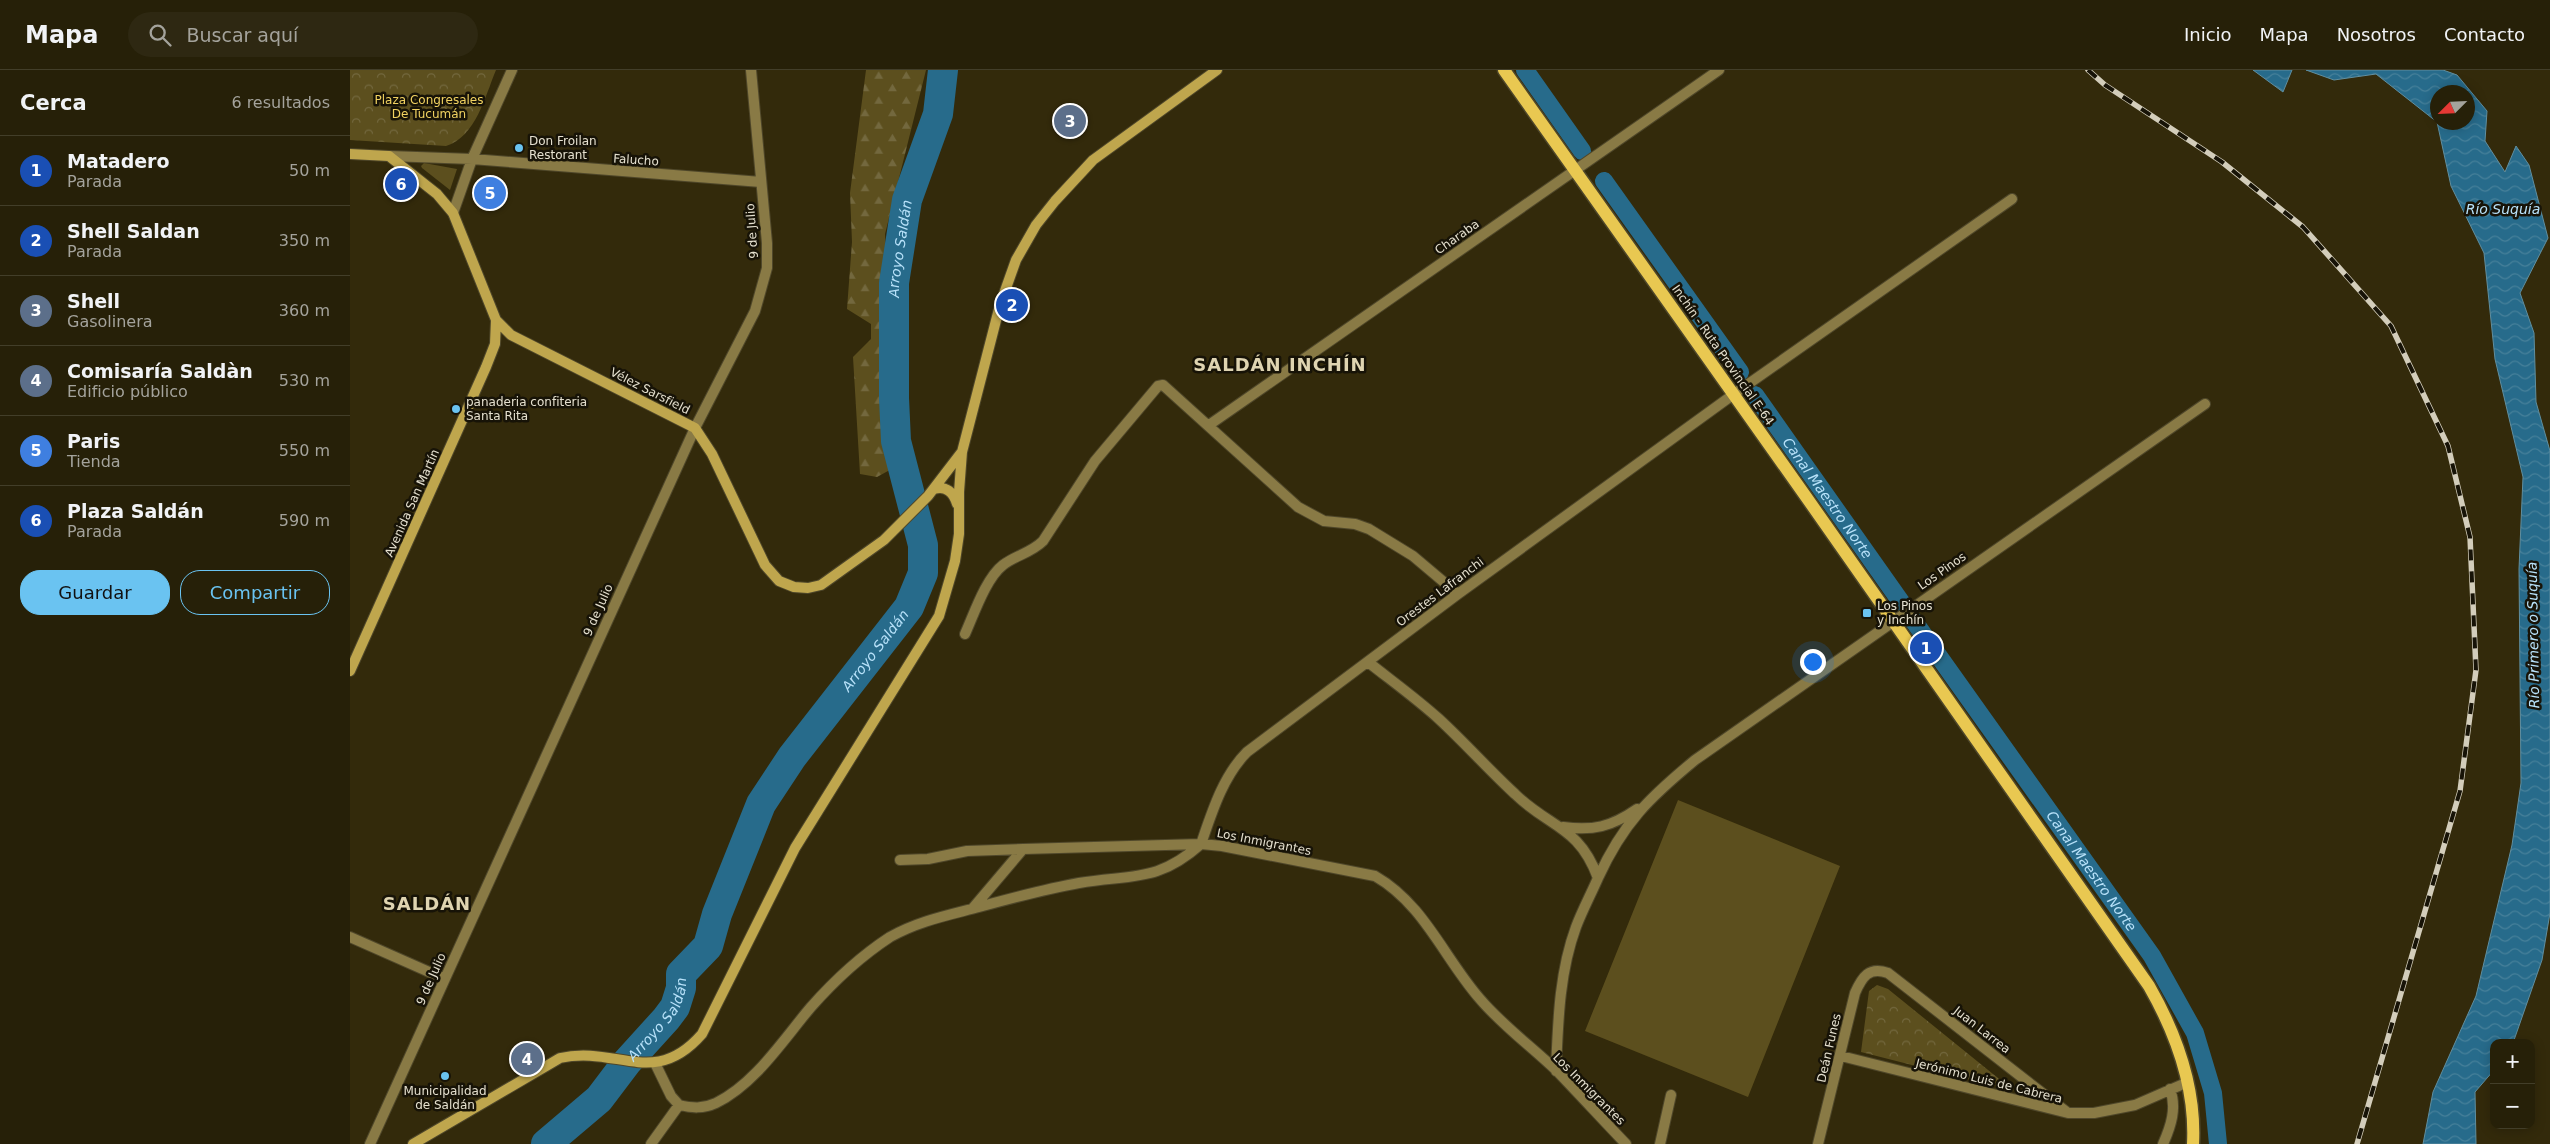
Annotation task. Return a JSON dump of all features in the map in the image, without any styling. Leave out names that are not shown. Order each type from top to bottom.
[{"type":"main road","points":[[413,1144],[552,1061],[570,1055],[656,1063],[678,1057],[702,1034],[795,848],[929,635],[939,616],[951,580],[959,534],[962,452],[1000,305],[1016,260],[1036,225],[1055,200],[1093,160],[1217,70]]},
{"type":"main road","name":"Inchín - Ruta Provincial E-64","points":[[1504,70],[1734,394],[2149,986],[2174,1036],[2188,1082],[2193,1108],[2194,1144]]},
{"type":"main road","points":[[350,154],[389,156]]},
{"type":"main road","name":"Vélez Sarsfield","points":[[389,156],[424,182],[453,213],[496,320],[511,335],[695,428],[712,454],[765,565],[778,580],[794,588],[808,588],[821,585],[884,540],[931,492],[962,452]]},
{"type":"main road","name":"Avenida San Martín","points":[[350,671],[495,344],[496,320]]},
{"type":"main road","points":[[495,344],[511,335]]},
{"type":"main road","points":[[931,492],[941,487],[950,492],[959,510]]},
{"type":"street","points":[[453,213],[472,159],[512,70]]},
{"type":"street","name":"9 de Julio","points":[[370,1144],[695,428],[755,311],[767,268],[767,243],[751,70]]},
{"type":"street","name":"Charaba","points":[[1209,425],[1720,70]]},
{"type":"street","name":"Falucho","points":[[389,156],[472,159],[761,182]]},
{"type":"street","name":"Orestes Lafranchi","points":[[1201,844],[1211,814],[1240,759],[1458,594],[1734,394],[2012,199]]},
{"type":"street","points":[[964,634],[992,578],[1002,566],[1034,550],[1043,541],[1095,461],[1158,386],[1163,385],[1298,507],[1324,521],[1355,524],[1369,529],[1413,556],[1458,594]]},
{"type":"street","name":"Los Pinos","points":[[1563,827],[1585,830],[1622,819],[1649,800],[1695,760],[1892,620],[2205,404]]},
{"type":"street","points":[[1368,662],[1440,720],[1516,796],[1563,827],[1580,842],[1591,858],[1598,878]]},
{"type":"street","name":"Los Pinos","points":[[1556,1071],[1559,1007],[1566,964],[1576,928],[1598,878],[1621,833],[1649,800]]},
{"type":"street","points":[[900,860],[928,859],[967,851],[1201,844]]},
{"type":"street","name":"Los Inmigrantes","points":[[679,1105],[699,1108],[727,1097],[746,1082],[827,990],[871,950],[911,926],[1045,889],[1150,874],[1183,860],[1201,844],[1222,846],[1346,869],[1375,876],[1390,884],[1434,933],[1480,1000],[1527,1046],[1556,1071],[1626,1144]]},
{"type":"street","points":[[973,908],[1023,849]]},
{"type":"street","points":[[350,937],[444,979]]},
{"type":"street","name":"Deán Funes","points":[[1818,1144],[1855,993],[1860,980],[1868,972],[1879,970]]},
{"type":"street","name":"Juan Larrea","points":[[1879,970],[1888,973],[2068,1113]]},
{"type":"street","name":"Jerónimo Luis de Cabrera","points":[[1840,1056],[2068,1113],[2094,1113],[2135,1105],[2188,1082]]},
{"type":"street","points":[[651,1144],[679,1105],[671,1096],[656,1063]]},
{"type":"street","points":[[2163,1144],[2170,1127],[2174,1106],[2170,1089]]},
{"type":"street","points":[[1660,1144],[1671,1095]]},
{"type":"green space","name":"Plaza Congresales De Tucumán","points":[[350,70],[496,70],[472,125],[465,134],[446,146],[350,140]]},
{"type":"green space","points":[[866,70],[926,70],[885,234],[897,466],[877,477],[860,474],[853,357],[871,339],[871,324],[847,309],[852,242],[850,193]]},
{"type":"green space","points":[[424,163],[457,169],[450,190],[422,168],[421,166]]},
{"type":"green space","points":[[1678,800],[1840,866],[1748,1097],[1585,1031]]},
{"type":"green space","points":[[1877,985],[1888,989],[2014,1091],[1861,1052],[1869,991]]},
{"type":"water","points":[[2253,70],[2292,70],[2283,92]]},
{"type":"water","name":"Río Suquía","points":[[2306,70],[2443,70],[2457,75],[2465,85],[2430,85],[2430,116],[2376,74],[2334,80]]},
{"type":"water","name":"Río Suquía","points":[[2475,97],[2487,111],[2485,141],[2505,172],[2516,146],[2529,165],[2548,238],[2520,293],[2534,333],[2536,402],[2550,451],[2550,913],[2542,960],[2514,1039],[2490,1039],[2490,1075],[2475,1092],[2476,1144],[2423,1144],[2433,1092],[2476,996],[2512,845],[2521,783],[2519,569],[2523,477],[2495,359],[2484,253],[2451,186],[2439,130],[2475,130]]},
{"type":"waterway","name":"Arroyo Saldán","points":[[546,1144],[599,1099],[627,1062],[675,1007],[681,988],[681,974],[708,946],[717,914],[761,804],[792,757],[909,607],[923,573],[923,545],[896,441],[894,283],[907,200],[938,114],[943,70]]},
{"type":"waterway","name":"Canal Maestro Norte","points":[[1525,70],[1582,151]]},
{"type":"waterway","name":"Canal Maestro Norte","points":[[1604,181],[1740,372]]},
{"type":"waterway","name":"Canal Maestro Norte","points":[[1755,395],[1901,602]]},
{"type":"waterway","name":"Canal Maestro Norte","points":[[1913,620],[2152,956],[2195,1033],[2213,1093],[2218,1144]]},
{"type":"railway","points":[[2088,70],[2105,85],[2222,162],[2303,227],[2391,326],[2448,446],[2470,537],[2476,670],[2460,791],[2357,1144]]},
{"type":"place","name":"Shell","points":[[1070,121]]},
{"type":"place","name":"Don Froilan Restorant","points":[[519,148]]},
{"type":"place","name":"Plaza Saldán","points":[[401,184]]},
{"type":"place","name":"Paris","points":[[490,193]]},
{"type":"place","name":"Shell Saldan","points":[[1012,305]]},
{"type":"place","name":"panaderia confiteria Santa Rita","points":[[456,409]]},
{"type":"place","name":"Los Pinos y Inchín","points":[[1867,613]]},
{"type":"place","name":"Matadero","points":[[1926,648]]},
{"type":"place","name":"Comisaría Saldàn","points":[[527,1059]]},
{"type":"place","name":"Municipalidad de Saldán","points":[[445,1076]]},
{"type":"district","name":"SALDÁN INCHÍN","points":[[1280,364]]},
{"type":"district","name":"SALDÁN","points":[[427,903]]},
{"type":"water label","name":"Río Primero o Suquía","points":[[2533,635]]}]
